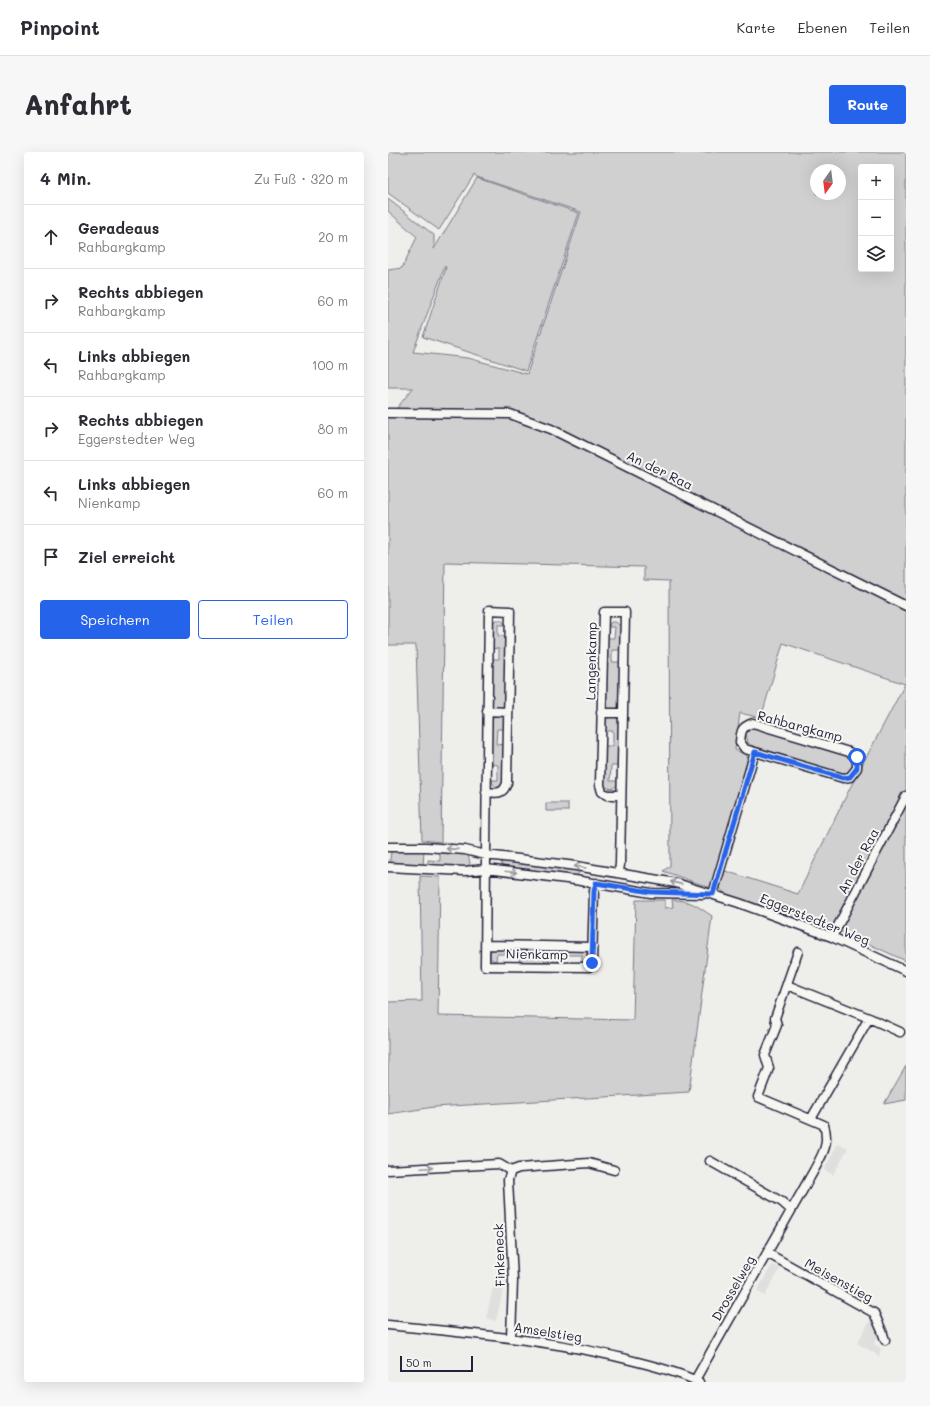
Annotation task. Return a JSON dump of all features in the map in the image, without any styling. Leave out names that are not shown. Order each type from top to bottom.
[{"type":"street","name":"An der Raa","points":[[388,413],[510,414],[544,427],[906,606]]},
{"type":"street","points":[[486,792],[500,792],[505,789],[507,783],[510,611],[489,610],[486,792],[486,869]]},
{"type":"street","name":"Langenkamp","points":[[615,872],[621,795],[625,612],[604,612],[600,785],[602,792],[608,795],[621,795]]},
{"type":"street","points":[[487,711],[508,712]]},
{"type":"street","name":"Langenkamp","points":[[602,713],[623,713]]},
{"type":"street","name":"Rahbargkamp","points":[[752,723],[849,752],[857,757],[857,768],[850,777],[843,778],[755,752],[745,749],[740,742],[741,732],[746,725],[752,723]]},
{"type":"street","points":[[713,894],[755,752]]},
{"type":"street","name":"An der Raa","points":[[832,937],[906,796]]},
{"type":"street","name":"Eggerstedter Weg","points":[[388,847],[426,847],[465,850],[486,855],[615,872],[676,883],[713,894],[832,937],[906,971]]},
{"type":"street","name":"Eggerstedter Weg","points":[[388,867],[464,871],[486,869],[596,883],[651,892],[713,894]]},
{"type":"street","name":"Nienkamp","points":[[486,869],[485,966],[588,967],[592,963],[594,891],[596,883]]},
{"type":"street","points":[[610,885],[615,872]]},
{"type":"street","name":"Nienkamp","points":[[485,945],[593,946]]},
{"type":"street","name":"Drosselweg","points":[[698,1381],[720,1334],[824,1152],[828,1136],[824,1125],[758,1097],[769,1068],[765,1055],[777,1025],[775,1018],[798,952]]},
{"type":"street","points":[[787,985],[900,1032]]},
{"type":"street","points":[[811,1119],[869,1018]]},
{"type":"street","points":[[710,1161],[782,1202],[791,1210]]},
{"type":"street","points":[[388,1170],[499,1164],[511,1171],[519,1168],[589,1163],[614,1170]]},
{"type":"street","name":"Finkeneck","points":[[511,1171],[508,1180],[513,1280],[511,1338]]},
{"type":"street","name":"Meisenstieg","points":[[767,1253],[874,1313],[885,1340]]},
{"type":"street","name":"Amselstieg","points":[[388,1325],[511,1338],[614,1355],[698,1381]]},
{"type":"shaded area","points":[[388,152],[906,152],[906,961],[845,933],[821,927],[724,893],[720,888],[725,871],[798,894],[851,786],[905,684],[783,643],[761,718],[740,713],[735,750],[747,756],[747,762],[711,888],[663,871],[670,866],[669,581],[644,580],[644,567],[445,562],[441,842],[422,840],[416,645],[388,645],[388,419],[413,388],[388,388],[388,270],[402,268],[417,237],[388,211],[388,199],[434,235],[434,249],[477,178],[579,213],[526,371],[423,337],[446,268],[445,266],[413,352],[468,358],[527,374],[581,212],[474,175],[439,230],[388,193]]},
{"type":"shaded area","points":[[496,620],[502,621],[505,625],[498,625],[498,636],[506,636],[505,704],[503,707],[499,708],[492,706],[491,703],[491,659],[499,659],[499,649],[491,648],[493,622]]},
{"type":"shaded area","points":[[616,622],[621,627],[621,650],[612,650],[612,662],[620,662],[619,706],[615,710],[609,709],[605,705],[607,638],[614,638],[615,627],[609,627],[609,624]]},
{"type":"shaded area","points":[[496,715],[500,715],[505,720],[505,729],[497,729],[496,744],[504,745],[504,781],[503,785],[497,787],[493,784],[492,780],[498,780],[498,765],[490,764],[491,720]]},
{"type":"shaded area","points":[[610,717],[616,718],[620,722],[619,766],[611,766],[610,781],[617,781],[617,785],[612,789],[605,787],[604,784],[605,746],[613,746],[613,731],[605,731],[606,719]]},
{"type":"shaded area","points":[[753,728],[758,728],[847,754],[852,760],[853,764],[851,770],[840,773],[752,746],[748,743],[746,734]]},
{"type":"shaded area","points":[[546,803],[568,803],[568,811],[546,811]]},
{"type":"shaded area","points":[[394,850],[424,850],[423,867],[393,865],[390,860],[391,852]]},
{"type":"shaded area","points":[[440,851],[468,854],[470,863],[468,867],[428,867],[428,860],[440,861]]},
{"type":"shaded area","points":[[503,860],[578,870],[579,873],[575,877],[502,867],[501,862]]},
{"type":"shaded area","points":[[420,876],[440,877],[438,1016],[633,1020],[636,900],[665,900],[665,908],[673,907],[672,900],[689,902],[712,916],[689,1092],[434,1107],[388,1114],[388,1002],[422,1001]]},
{"type":"shaded area","points":[[495,948],[586,951],[588,958],[586,961],[582,962],[582,955],[559,955],[558,962],[553,962],[553,965],[524,964],[524,962],[519,961],[519,954],[497,954],[496,961],[492,960],[490,957],[491,951]]},
{"type":"shaded area","points":[[906,1066],[906,1100],[884,1104]]},
{"type":"shaded area","points":[[838,1143],[848,1148],[833,1175],[824,1170]]},
{"type":"shaded area","points":[[772,1265],[780,1268],[765,1296],[757,1291]]},
{"type":"shaded area","points":[[494,1284],[504,1286],[496,1321],[486,1318]]},
{"type":"shaded area","points":[[871,1319],[879,1335],[874,1344],[881,1348],[879,1356],[857,1343]]},
{"type":"route","points":[[592,963],[594,891],[596,883],[651,892],[713,894],[755,752],[843,778],[850,777],[857,768],[857,757]]}]
